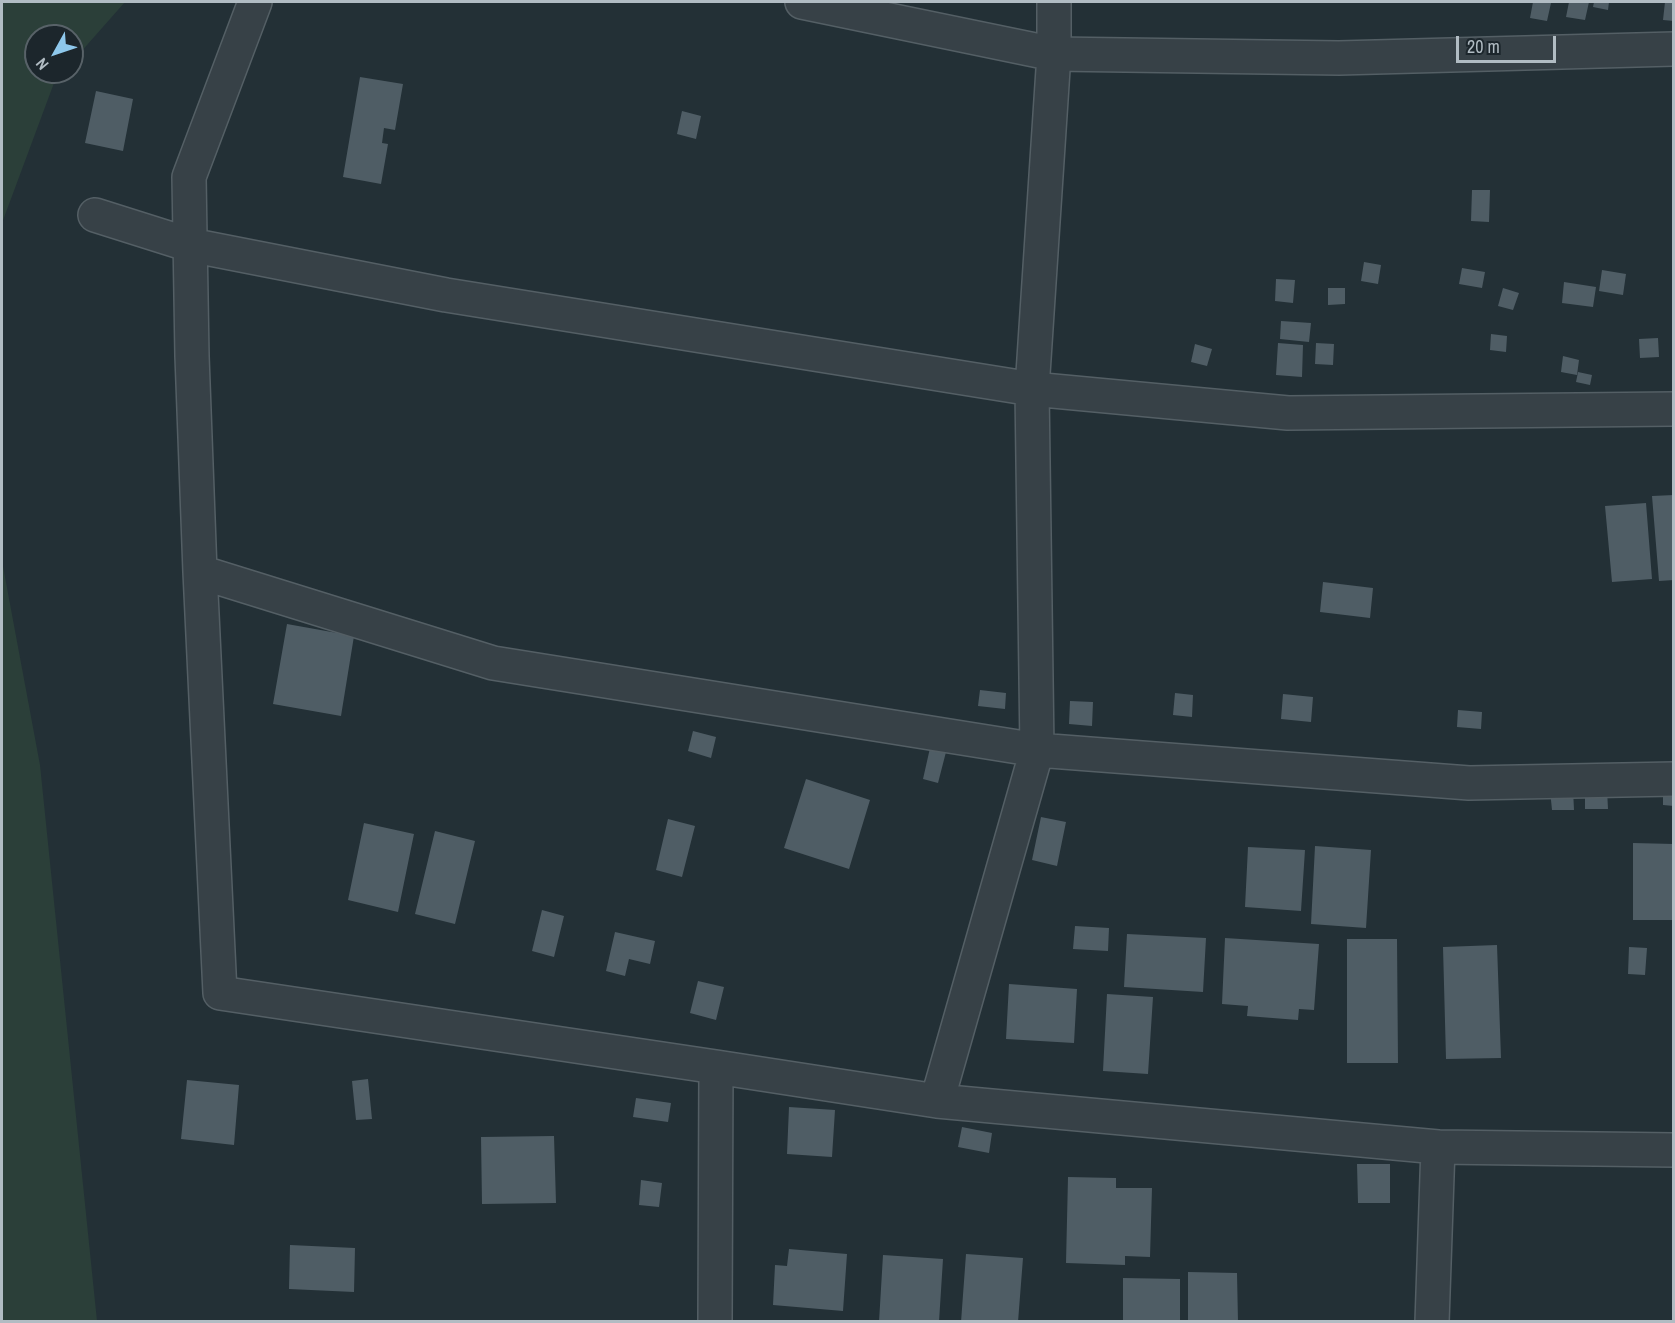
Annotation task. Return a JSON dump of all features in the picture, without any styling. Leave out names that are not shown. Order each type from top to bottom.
[{"type":"street","points":[[255,2],[189,177],[200,572],[220,993],[937,1101],[1438,1147],[1674,1150]]},
{"type":"street","points":[[802,2],[1054,54],[1339,58],[1674,49]]},
{"type":"street","points":[[937,1101],[1037,750],[1032,389],[1054,54],[1054,2]]},
{"type":"street","points":[[95,215],[190,245],[446,295],[1032,389],[1288,413],[1674,409]]},
{"type":"street","points":[[200,572],[493,663],[1037,750],[1469,783],[1674,778]]},
{"type":"street","points":[[715,1322],[716,1067]]},
{"type":"street","points":[[1432,1322],[1438,1147]]},
{"type":"green space","points":[[2,2],[125,2],[84,48],[84,24],[24,24],[24,84],[54,84],[2,223]]},
{"type":"green space","points":[[2,561],[40,765],[97,1321],[2,1321]]},
{"type":"building","points":[[1533,2],[1551,3],[1547,21],[1530,18]]},
{"type":"building","points":[[1569,2],[1589,2],[1585,20],[1566,17]]},
{"type":"building","points":[[1594,2],[1609,2],[1608,10],[1593,7]]},
{"type":"building","points":[[1665,2],[1674,2],[1674,21],[1663,20]]},
{"type":"building","points":[[360,77],[403,84],[395,130],[384,128],[382,143],[388,144],[381,184],[343,177]]},
{"type":"building","points":[[96,91],[133,99],[123,151],[85,143]]},
{"type":"building","points":[[682,111],[701,116],[696,139],[677,134]]},
{"type":"building","points":[[1472,190],[1490,190],[1489,222],[1471,221]]},
{"type":"building","points":[[1364,262],[1381,265],[1378,284],[1361,281]]},
{"type":"building","points":[[1462,268],[1485,272],[1482,288],[1459,284]]},
{"type":"building","points":[[1602,270],[1626,274],[1623,295],[1599,291]]},
{"type":"building","points":[[1276,279],[1295,280],[1293,303],[1275,301]]},
{"type":"building","points":[[1564,282],[1596,287],[1593,307],[1562,303]]},
{"type":"building","points":[[1328,288],[1345,288],[1345,304],[1328,305]]},
{"type":"building","points":[[1503,288],[1519,293],[1513,310],[1498,306]]},
{"type":"building","points":[[1281,321],[1311,323],[1309,342],[1280,339]]},
{"type":"building","points":[[1491,334],[1507,336],[1506,352],[1490,350]]},
{"type":"building","points":[[1658,338],[1659,357],[1640,358],[1639,339]]},
{"type":"building","points":[[1278,343],[1303,345],[1302,377],[1276,375]]},
{"type":"building","points":[[1316,343],[1334,344],[1333,365],[1315,364]]},
{"type":"building","points":[[1195,344],[1212,349],[1207,366],[1191,362]]},
{"type":"building","points":[[1563,356],[1579,360],[1577,375],[1561,372]]},
{"type":"building","points":[[1578,372],[1592,375],[1590,385],[1576,382]]},
{"type":"building","points":[[1674,495],[1674,580],[1659,581],[1652,496]]},
{"type":"building","points":[[1646,503],[1652,579],[1612,582],[1605,506]]},
{"type":"building","points":[[1323,582],[1373,588],[1370,618],[1320,612]]},
{"type":"building","points":[[287,624],[354,636],[341,716],[273,704]]},
{"type":"building","points":[[980,690],[1006,693],[1005,709],[978,706]]},
{"type":"building","points":[[1175,693],[1193,695],[1192,717],[1173,715]]},
{"type":"building","points":[[1283,694],[1313,697],[1311,722],[1281,719]]},
{"type":"building","points":[[1070,701],[1093,702],[1092,726],[1069,724]]},
{"type":"building","points":[[1458,710],[1482,712],[1481,729],[1457,727]]},
{"type":"building","points":[[693,731],[716,737],[711,758],[688,751]]},
{"type":"building","points":[[930,748],[946,752],[938,783],[923,779]]},
{"type":"building","points":[[806,779],[870,800],[849,869],[784,848]]},
{"type":"building","points":[[1663,787],[1674,787],[1674,806],[1663,805]]},
{"type":"building","points":[[1573,789],[1574,810],[1552,810],[1550,790]]},
{"type":"building","points":[[1607,789],[1608,809],[1585,809],[1585,790]]},
{"type":"building","points":[[1041,817],[1066,822],[1057,866],[1032,860]]},
{"type":"building","points":[[668,819],[695,826],[682,877],[656,870]]},
{"type":"building","points":[[364,823],[414,834],[398,912],[348,900]]},
{"type":"building","points":[[435,831],[475,841],[455,924],[415,914]]},
{"type":"building","points":[[1633,843],[1674,844],[1674,920],[1633,920]]},
{"type":"building","points":[[1315,846],[1371,850],[1366,928],[1311,924]]},
{"type":"building","points":[[1248,847],[1305,850],[1301,911],[1245,907]]},
{"type":"building","points":[[542,910],[564,916],[554,957],[532,951]]},
{"type":"building","points":[[1075,926],[1109,928],[1108,951],[1073,949]]},
{"type":"building","points":[[615,932],[655,941],[650,964],[629,959],[625,976],[606,971]]},
{"type":"building","points":[[1127,934],[1206,938],[1203,992],[1124,987]]},
{"type":"building","points":[[1225,938],[1319,944],[1314,1010],[1299,1009],[1298,1020],[1247,1016],[1248,1006],[1222,1004]]},
{"type":"building","points":[[1347,939],[1397,939],[1398,1063],[1347,1063]]},
{"type":"building","points":[[1497,945],[1501,1058],[1446,1059],[1443,947]]},
{"type":"building","points":[[1629,947],[1647,948],[1645,975],[1628,974]]},
{"type":"building","points":[[698,981],[724,987],[716,1020],[690,1013]]},
{"type":"building","points":[[1009,984],[1077,989],[1074,1043],[1006,1039]]},
{"type":"building","points":[[1107,994],[1153,997],[1148,1074],[1103,1071]]},
{"type":"building","points":[[368,1079],[372,1119],[356,1120],[352,1081]]},
{"type":"building","points":[[187,1080],[239,1085],[234,1145],[181,1139]]},
{"type":"building","points":[[636,1098],[671,1103],[668,1122],[633,1117]]},
{"type":"building","points":[[789,1107],[835,1110],[832,1157],[787,1154]]},
{"type":"building","points":[[962,1127],[992,1133],[989,1153],[958,1147]]},
{"type":"building","points":[[554,1136],[556,1203],[482,1204],[481,1137]]},
{"type":"building","points":[[1357,1164],[1390,1164],[1390,1203],[1358,1203]]},
{"type":"building","points":[[1068,1177],[1116,1178],[1116,1188],[1152,1188],[1150,1257],[1125,1256],[1125,1265],[1066,1263]]},
{"type":"building","points":[[641,1180],[662,1183],[659,1207],[639,1205]]},
{"type":"building","points":[[290,1245],[355,1248],[354,1292],[289,1289]]},
{"type":"building","points":[[789,1249],[847,1254],[843,1311],[773,1305],[775,1265],[787,1266]]},
{"type":"building","points":[[966,1254],[1023,1258],[1018,1322],[961,1322]]},
{"type":"building","points":[[883,1255],[943,1259],[939,1322],[879,1322]]},
{"type":"building","points":[[1188,1272],[1237,1273],[1238,1322],[1188,1322]]},
{"type":"building","points":[[1123,1278],[1180,1279],[1180,1322],[1123,1322]]}]
